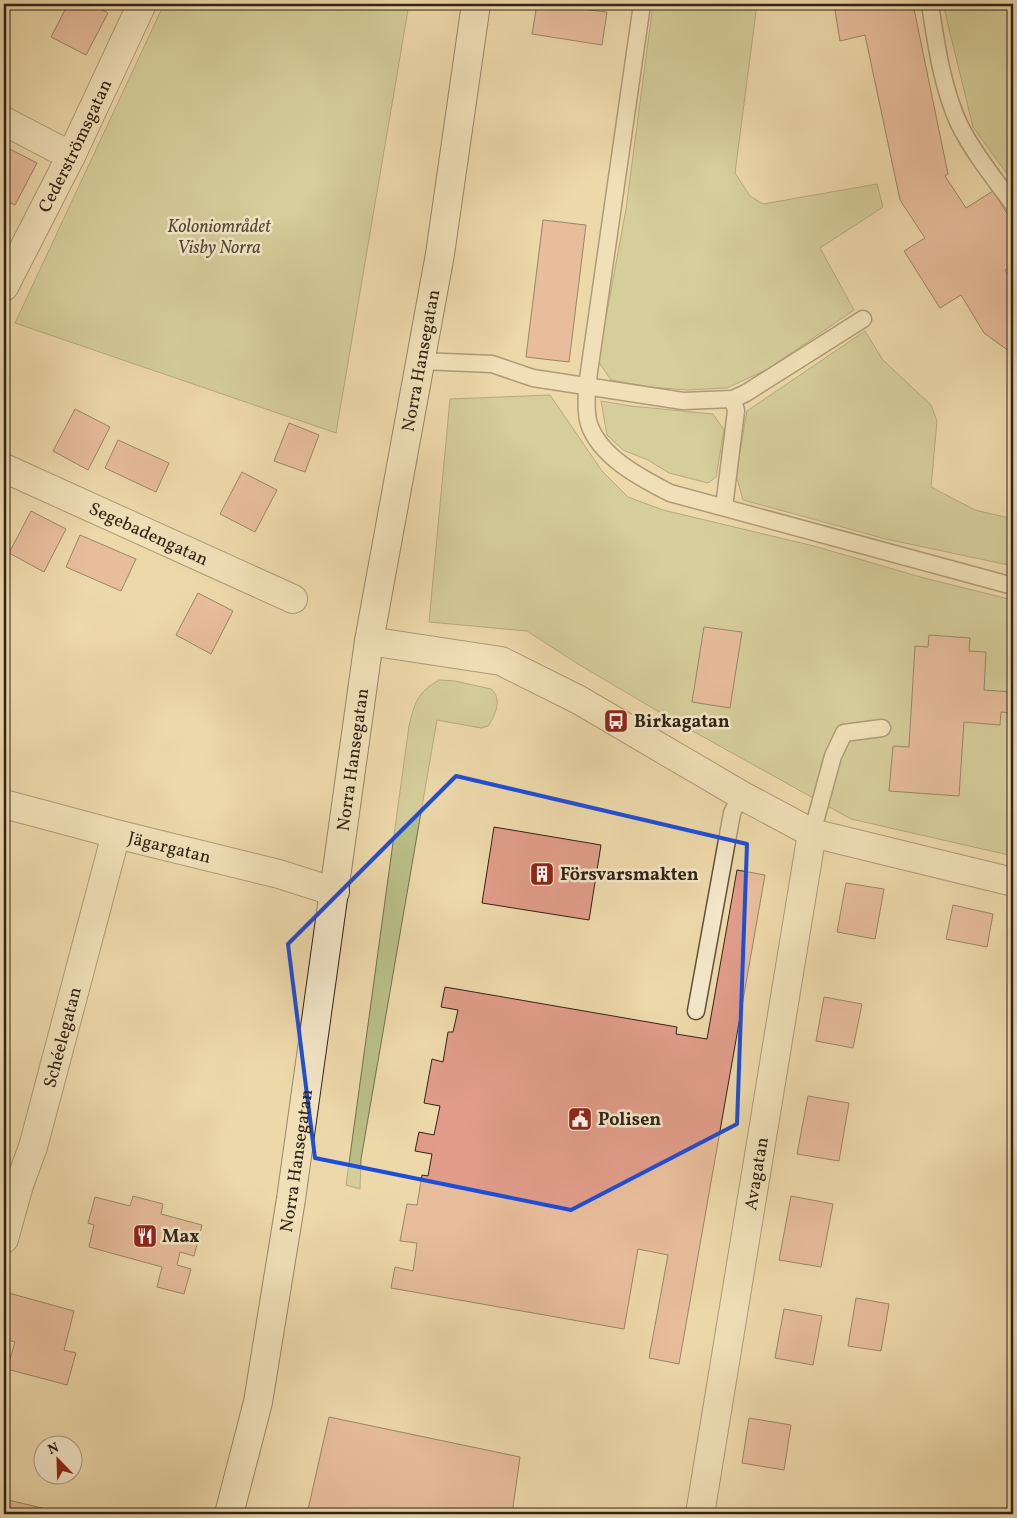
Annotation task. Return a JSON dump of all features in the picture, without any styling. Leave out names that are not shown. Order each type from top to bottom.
[{"type":"street","name":"Cederströmsgatan","points":[[4,287],[72,156],[142,4]]},
{"type":"street","name":"Norra Hansegatan","points":[[229,1514],[258,1402],[292,1199],[369,641],[442,244],[476,4]]},
{"type":"street","points":[[4,121],[72,156]]},
{"type":"street","name":"Segebadengatan","points":[[4,468],[293,599]]},
{"type":"street","points":[[369,641],[501,661],[579,700],[741,795],[812,833],[1013,882]]},
{"type":"street","name":"Jägargatan","points":[[4,804],[279,874],[335,892]]},
{"type":"street","name":"Avagatan","points":[[700,1514],[812,833]]},
{"type":"street","name":"Schéelegatan","points":[[4,1239],[11,1183],[32,1146],[116,834]]},
{"type":"lane","points":[[642,4],[588,386],[586,408],[590,426],[601,443],[621,464],[635,475],[670,493],[1013,586]]},
{"type":"lane","points":[[930,4],[950,102],[960,125],[1013,204]]},
{"type":"lane","points":[[421,361],[492,364],[533,378],[683,400],[733,399],[774,377],[863,319]]},
{"type":"lane","points":[[724,507],[736,411],[733,399]]},
{"type":"lane","points":[[812,833],[833,756],[844,734],[882,728]]},
{"type":"lane","points":[[696,1011],[732,813],[741,795]]},
{"type":"highlighted area","points":[[456,776],[747,844],[737,1124],[571,1210],[315,1158],[288,944]]},
{"type":"green space","name":"Koloniområdet Visby Norra","points":[[164,4],[409,4],[336,433],[15,323]]},
{"type":"green space","points":[[653,4],[757,4],[735,173],[750,196],[763,204],[877,184],[883,207],[820,248],[854,310],[768,369],[727,388],[687,390],[650,387],[611,380],[598,361],[626,209]]},
{"type":"green space","points":[[943,4],[1013,4],[1013,182],[973,127]]},
{"type":"green space","points":[[865,331],[883,360],[931,405],[937,421],[931,487],[975,510],[1013,519],[1013,566],[886,539],[743,500],[736,475],[747,411]]},
{"type":"green space","points":[[550,395],[602,471],[628,497],[663,510],[814,546],[924,578],[1013,600],[1013,856],[851,819],[671,719],[578,664],[527,631],[429,622],[450,399]]},
{"type":"green space","points":[[601,401],[631,406],[713,414],[724,430],[716,477],[708,483],[669,473],[648,460],[623,450],[607,435]]},
{"type":"green space","points":[[439,680],[455,681],[491,689],[497,698],[497,708],[488,726],[481,728],[437,720],[361,1159],[360,1189],[346,1185],[409,726],[413,711],[421,694]]},
{"type":"building","points":[[68,4],[91,4],[108,13],[86,55],[51,37]]},
{"type":"building","points":[[537,4],[607,12],[602,45],[532,34]]},
{"type":"building","points":[[834,4],[913,4],[948,174],[945,176],[966,208],[993,191],[1013,223],[1013,265],[1005,270],[1013,283],[1013,354],[984,333],[961,295],[940,308],[904,251],[925,238],[900,200],[865,35],[840,41]]},
{"type":"building","points":[[4,146],[37,163],[15,205],[4,200]]},
{"type":"building","points":[[543,220],[586,225],[569,362],[526,357]]},
{"type":"building","points":[[75,409],[110,427],[88,470],[53,451]]},
{"type":"building","points":[[289,423],[319,435],[305,472],[274,461]]},
{"type":"building","points":[[118,440],[169,463],[156,492],[105,468]]},
{"type":"building","points":[[242,472],[277,490],[255,532],[220,514]]},
{"type":"building","points":[[31,511],[66,529],[44,572],[9,553]]},
{"type":"building","points":[[80,535],[136,559],[121,591],[66,567]]},
{"type":"building","points":[[198,593],[233,611],[211,654],[176,635]]},
{"type":"building","points":[[704,627],[742,632],[730,708],[692,702]]},
{"type":"building","points":[[929,635],[970,638],[969,651],[986,652],[984,690],[1013,692],[1012,713],[1001,712],[1000,725],[964,722],[959,796],[889,791],[893,746],[909,747],[915,646],[928,647]]},
{"type":"building","name":"Försvarsmakten","points":[[494,827],[601,845],[589,920],[482,903]]},
{"type":"building","name":"Polisen","points":[[737,870],[765,875],[679,1364],[649,1358],[668,1255],[638,1249],[624,1329],[391,1288],[395,1267],[413,1271],[417,1243],[400,1241],[407,1204],[417,1205],[422,1175],[428,1176],[432,1154],[415,1151],[419,1132],[434,1135],[440,1106],[424,1103],[432,1059],[443,1062],[448,1032],[453,1032],[458,1010],[441,1007],[445,987],[677,1027],[676,1034],[707,1039]]},
{"type":"building","points":[[846,883],[884,889],[875,939],[837,932]]},
{"type":"building","points":[[953,905],[993,914],[987,947],[946,939]]},
{"type":"building","points":[[824,997],[862,1004],[853,1048],[816,1041]]},
{"type":"building","points":[[808,1096],[849,1103],[839,1161],[797,1154]]},
{"type":"building","name":"Max","points":[[133,1196],[163,1204],[161,1214],[202,1225],[194,1256],[180,1252],[177,1265],[191,1269],[184,1294],[157,1287],[162,1267],[89,1247],[94,1225],[88,1223],[95,1197],[130,1206]]},
{"type":"building","points":[[791,1196],[833,1204],[821,1267],[779,1260]]},
{"type":"building","points":[[5,1292],[74,1311],[64,1350],[76,1353],[67,1385],[7,1369],[15,1342],[4,1339]]},
{"type":"building","points":[[856,1298],[889,1304],[881,1351],[848,1346]]},
{"type":"building","points":[[784,1309],[822,1316],[813,1365],[775,1358]]},
{"type":"building","points":[[329,1417],[520,1457],[512,1514],[307,1514]]},
{"type":"building","points":[[749,1418],[791,1425],[784,1470],[742,1463]]},
{"type":"building","points":[[4,1499],[67,1514],[4,1514]]},
{"type":"place","name":"Birkagatan","points":[[616,721]]},
{"type":"place","name":"Försvarsmakten","points":[[542,874]]},
{"type":"place","name":"Polisen","points":[[580,1119]]},
{"type":"place","name":"Max","points":[[145,1236]]}]
